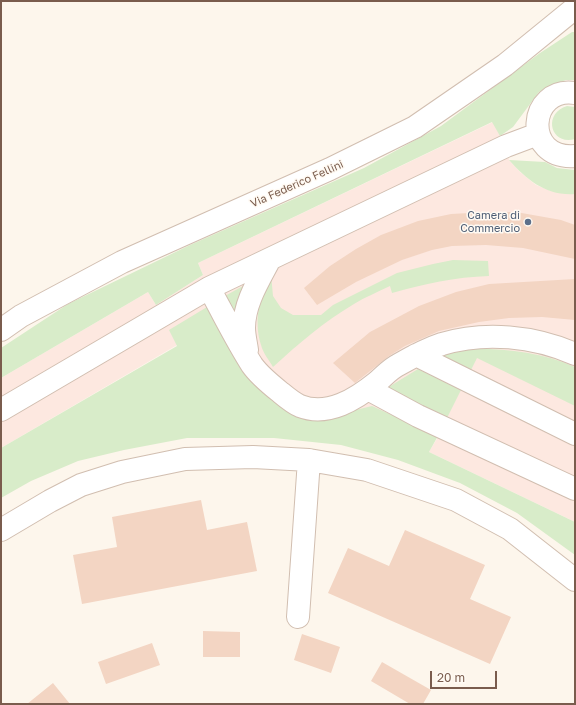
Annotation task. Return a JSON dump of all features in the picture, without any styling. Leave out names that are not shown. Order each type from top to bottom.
[{"type":"street","name":"Via Federico Fellini","points":[[1,330],[21,316],[122,262],[330,169],[415,127],[504,65],[573,11]]},
{"type":"street","points":[[575,93],[569,92],[557,94],[546,102],[539,112],[537,127],[538,134],[543,144],[551,152],[564,157],[575,156]]},
{"type":"street","points":[[1,410],[209,288],[506,146],[538,134]]},
{"type":"street","points":[[249,359],[244,328],[246,315],[255,288],[270,259]]},
{"type":"street","points":[[209,288],[253,366],[284,396],[299,405],[314,409],[332,408],[348,402],[368,389],[396,366],[440,344],[462,339],[512,337],[539,341],[575,354]]},
{"type":"street","points":[[416,356],[575,434]]},
{"type":"street","points":[[368,389],[418,416],[575,489]]},
{"type":"street","points":[[1,530],[80,485],[122,472],[185,459],[253,457],[309,460],[366,470],[456,500],[510,530],[575,580]]},
{"type":"street","points":[[298,617],[309,460]]},
{"type":"shaded area","points":[[493,122],[506,146],[509,160],[520,172],[536,185],[551,191],[575,194],[575,522],[429,452],[438,437],[322,418],[177,345],[1,448],[1,378],[148,292],[156,305],[203,275],[198,263]]},
{"type":"green space","points":[[572,32],[575,32],[575,80],[566,80],[551,85],[539,92],[513,127],[500,136],[492,122],[198,263],[203,275],[156,305],[148,292],[1,378],[1,348],[68,304],[190,245],[364,168],[441,126],[540,53]]},
{"type":"green space","points":[[567,106],[575,107],[575,139],[567,140],[560,138],[555,134],[552,122],[554,116],[559,110]]},
{"type":"green space","points":[[509,160],[545,162],[557,168],[575,170],[575,194],[555,192],[538,185],[523,174]]},
{"type":"green space","points":[[453,260],[488,261],[489,276],[440,282],[392,293],[390,286],[358,301],[322,325],[273,367],[263,351],[259,335],[258,317],[261,300],[271,274],[273,296],[281,308],[293,315],[321,315],[333,305],[397,273]]},
{"type":"green space","points":[[243,286],[239,304],[237,321],[223,297]]},
{"type":"green space","points":[[207,307],[240,362],[322,418],[372,406],[438,436],[429,452],[575,522],[575,555],[517,513],[460,483],[398,460],[341,445],[274,438],[187,438],[124,450],[78,461],[31,481],[1,498],[1,448],[177,346],[169,330]]},
{"type":"green space","points":[[466,349],[508,350],[535,354],[575,367],[575,406],[477,358],[470,372],[440,356]]},
{"type":"green space","points":[[418,369],[461,390],[447,418],[387,388]]},
{"type":"building","points":[[516,212],[561,220],[575,225],[575,259],[523,248],[486,245],[452,246],[432,250],[402,260],[356,282],[317,305],[304,288],[330,266],[381,235],[418,221],[451,214]]},
{"type":"building","points":[[575,279],[575,320],[542,317],[509,318],[479,322],[439,331],[405,346],[389,356],[355,383],[333,363],[370,332],[419,306],[456,292],[489,284]]},
{"type":"building","points":[[201,500],[207,530],[247,522],[257,571],[82,604],[73,555],[117,547],[112,517]]},
{"type":"building","points":[[405,530],[485,565],[470,599],[511,617],[490,664],[328,593],[348,548],[389,566]]},
{"type":"building","points":[[203,631],[240,632],[240,657],[203,657]]},
{"type":"building","points":[[302,634],[340,647],[331,673],[294,660]]},
{"type":"building","points":[[152,643],[160,665],[106,684],[98,662]]},
{"type":"building","points":[[382,662],[431,690],[423,704],[410,704],[371,681]]},
{"type":"building","points":[[53,683],[70,704],[27,704]]},
{"type":"place","name":"Camera di Commercio","points":[[528,222]]}]
